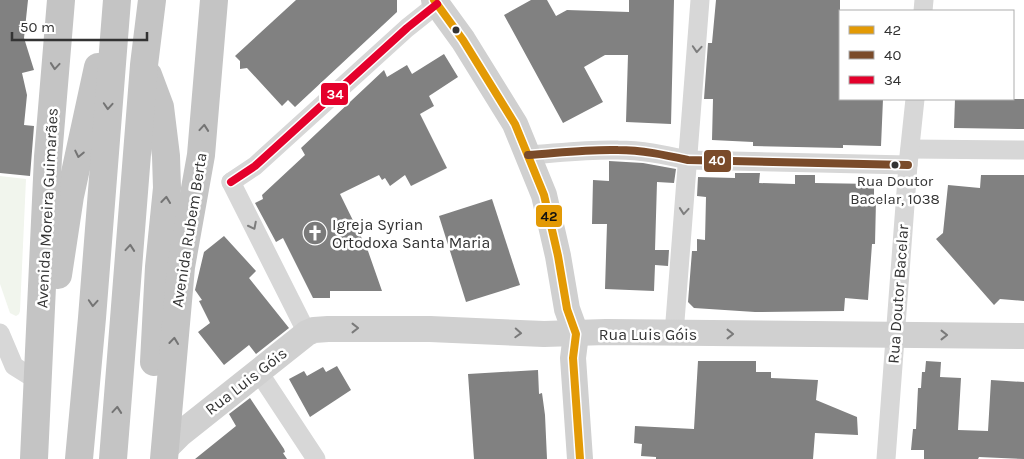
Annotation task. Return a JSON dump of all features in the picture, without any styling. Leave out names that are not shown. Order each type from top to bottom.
[{"type":"highway","name":"Avenida Moreira Guimarães","points":[[37,417],[48,157],[61,0]]},
{"type":"highway","points":[[113,459],[144,65],[152,0]]},
{"type":"highway","name":"Avenida Rubem Berta","points":[[164,454],[181,267],[198,177],[214,0]]},
{"type":"highway","points":[[34,459],[37,417],[70,196],[96,72],[116,3]]},
{"type":"highway","points":[[79,459],[92,318],[116,3]]},
{"type":"highway","points":[[144,65],[160,106],[166,156],[167,188],[159,267],[154,364],[157,384],[168,402]]},
{"type":"street","points":[[674,334],[700,0]]},
{"type":"street","points":[[198,177],[230,182],[255,166],[407,28],[442,1],[469,21],[509,98],[514,124],[544,195],[558,256],[567,309],[576,334],[588,356],[594,459]]},
{"type":"street","name":"Rua Doutor Bacelar","points":[[886,459],[914,100]]},
{"type":"street","points":[[528,155],[569,151],[619,150],[654,153],[688,160],[909,157],[1024,150]]},
{"type":"street","points":[[230,182],[307,333]]},
{"type":"street","name":"Rua Luis Góis","points":[[164,454],[180,434],[258,371],[307,333],[314,330],[366,328],[576,334],[606,332],[1024,336]]},
{"type":"street","points":[[0,333],[14,366],[38,380]]},
{"type":"street","points":[[576,334],[573,358],[580,459]]},
{"type":"street","points":[[258,371],[316,459]]},
{"type":"shaded area","points":[[0,176],[26,179],[20,311],[16,316],[10,313],[0,284]]},
{"type":"building","points":[[0,0],[28,0],[24,38],[34,70],[22,73],[27,95],[24,125],[34,126],[30,176],[0,173]]},
{"type":"building","points":[[296,0],[397,0],[397,12],[295,107],[288,100],[282,106],[247,68],[240,69],[240,61],[235,56]]},
{"type":"building","points":[[531,0],[547,0],[556,16],[567,10],[629,12],[629,0],[674,0],[671,124],[626,122],[628,55],[605,55],[584,67],[603,102],[563,123],[504,15]]},
{"type":"building","points":[[716,0],[840,0],[839,100],[883,100],[881,146],[843,145],[843,148],[753,146],[753,142],[712,140],[713,99],[704,99],[708,43],[712,43]]},
{"type":"building","points":[[444,54],[458,77],[429,96],[434,106],[420,114],[447,168],[411,186],[405,175],[390,186],[385,178],[382,180],[379,175],[340,194],[368,251],[382,291],[330,291],[330,298],[313,298],[283,238],[276,242],[255,203],[263,199],[262,195],[305,155],[301,148],[384,70],[387,77],[407,65],[412,74]]},
{"type":"building","points":[[1024,99],[1024,129],[954,128],[955,100]]},
{"type":"building","points":[[609,161],[643,163],[676,169],[674,183],[657,182],[655,250],[669,250],[668,266],[655,265],[654,291],[605,289],[607,224],[592,224],[593,180],[609,181]]},
{"type":"building","points":[[735,173],[760,173],[759,183],[795,184],[795,175],[815,175],[815,183],[874,184],[874,200],[876,200],[875,244],[872,244],[868,300],[845,298],[844,311],[755,312],[694,308],[688,302],[692,251],[697,251],[697,239],[705,240],[706,197],[697,196],[698,177],[735,178]]},
{"type":"building","points":[[981,175],[1024,175],[1024,301],[1000,299],[994,305],[936,239],[943,233],[948,185],[980,188]]},
{"type":"building","points":[[492,199],[520,285],[466,302],[439,216]]},
{"type":"building","points":[[224,236],[256,271],[249,278],[289,328],[256,354],[249,345],[224,365],[198,332],[210,323],[199,301],[202,300],[195,290],[204,252]]},
{"type":"building","points":[[698,361],[756,361],[756,372],[771,372],[771,378],[818,380],[816,400],[857,417],[858,435],[815,433],[813,459],[656,459],[656,457],[641,456],[642,444],[634,443],[635,426],[694,429]]},
{"type":"building","points":[[926,361],[941,362],[940,377],[961,378],[958,430],[988,431],[991,380],[1024,382],[1024,459],[979,457],[978,459],[924,459],[924,450],[911,450],[913,429],[916,429],[918,388],[921,388],[922,372],[925,372]]},
{"type":"building","points":[[337,366],[351,390],[310,417],[289,379],[304,371],[307,376],[323,367],[326,372]]},
{"type":"building","points":[[538,370],[539,394],[542,393],[545,415],[547,459],[474,459],[468,374]]},
{"type":"building","points":[[250,398],[284,449],[285,452],[283,453],[287,459],[195,459],[236,426],[229,414]]},
{"type":"transit line","name":"42","points":[[434,0],[463,40],[515,124],[544,195],[558,256],[567,309],[576,334],[573,358],[580,459]]},
{"type":"transit line","name":"34","points":[[231,182],[255,166],[407,28],[437,4]]},
{"type":"transit line","name":"40","points":[[528,155],[627,150],[688,160],[908,165]]},
{"type":"place","name":"Rua Doutor Bacelar, 1038","points":[[895,165]]},
{"type":"place","name":"Igreja Syrian Ortodoxa Santa Maria","points":[[315,233]]}]
